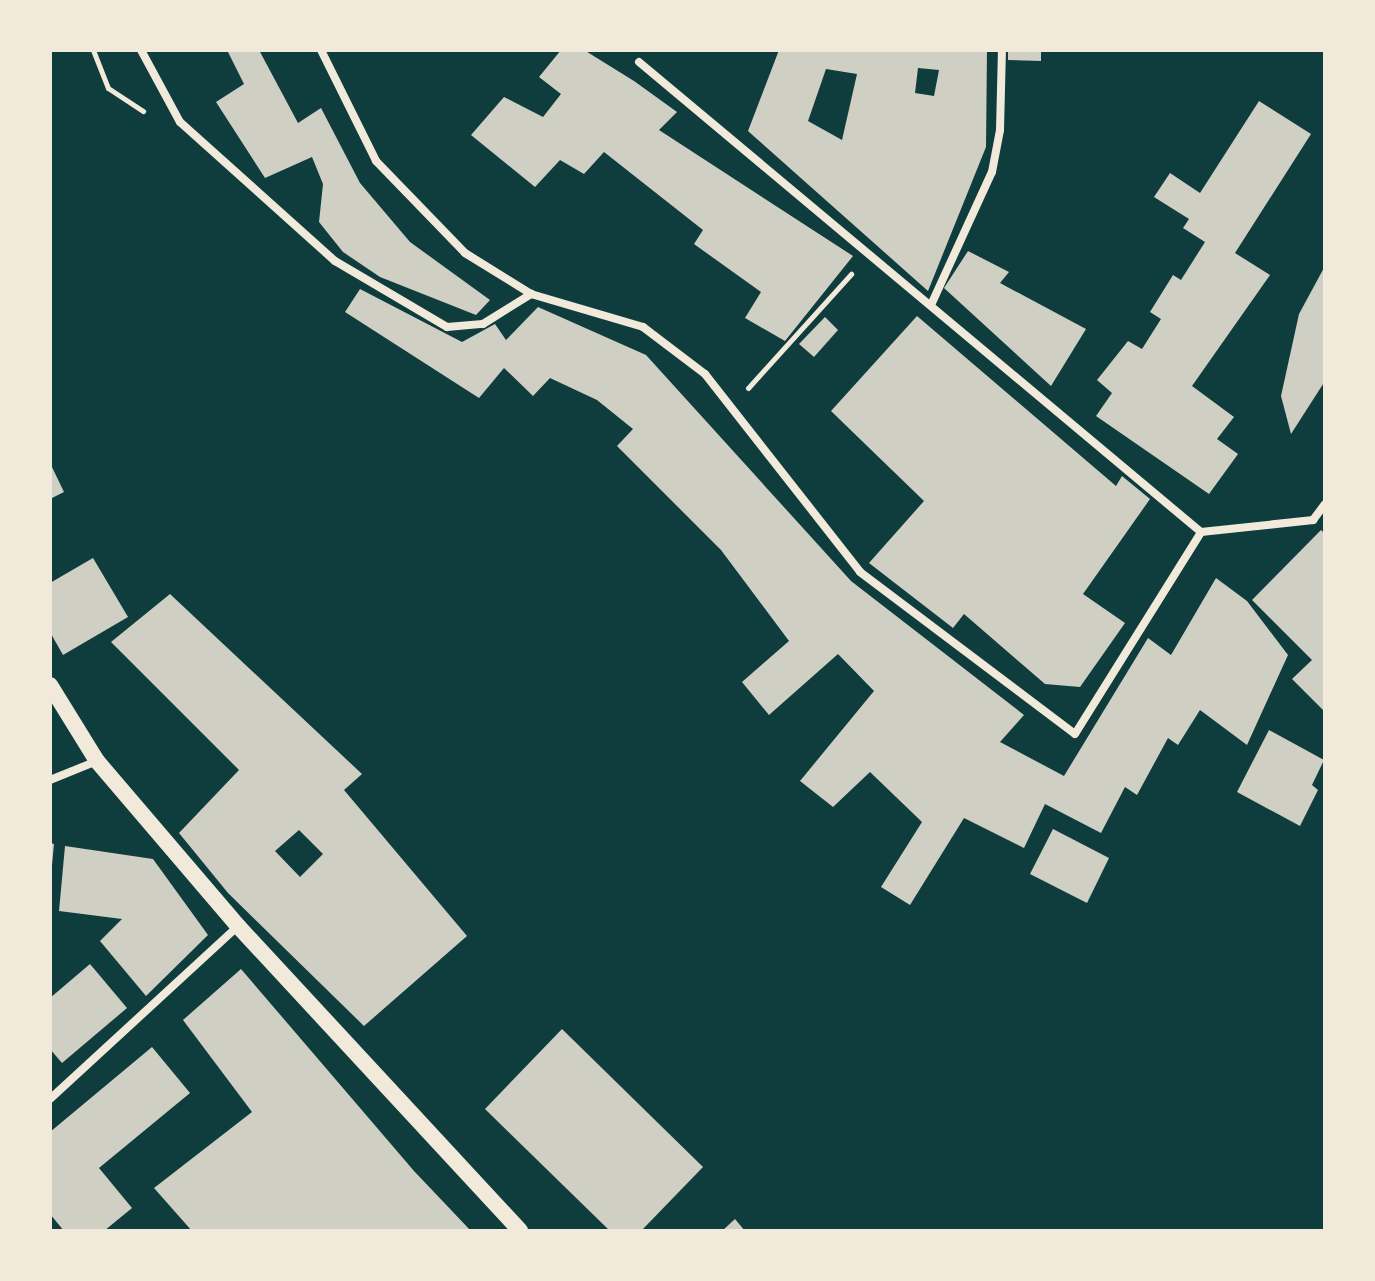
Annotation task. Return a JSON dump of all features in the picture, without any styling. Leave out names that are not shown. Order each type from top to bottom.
[{"type":"main road","points":[[50,685],[97,761],[238,926],[520,1231]]},
{"type":"street","points":[[141,50],[180,122],[335,261],[447,327],[483,324],[531,294]]},
{"type":"street","points":[[321,50],[376,161],[465,253],[531,294],[643,327],[705,374],[860,572],[1075,734],[1201,532]]},
{"type":"street","points":[[931,305],[992,172],[1000,130],[1002,50]]},
{"type":"street","points":[[639,62],[870,251],[1201,532],[1313,520],[1325,504]]},
{"type":"street","points":[[50,780],[97,761]]},
{"type":"street","points":[[50,1099],[238,926]]},
{"type":"path","points":[[731,407],[870,251]]},
{"type":"building","points":[[227,50],[259,50],[298,123],[321,108],[360,183],[410,242],[490,300],[476,315],[380,277],[343,252],[319,222],[323,184],[312,157],[265,178],[216,102],[244,84]]},
{"type":"building","points":[[561,50],[584,50],[634,81],[677,112],[659,130],[853,256],[785,341],[745,318],[761,292],[694,244],[703,230],[604,152],[584,174],[560,160],[535,187],[471,135],[504,97],[543,117],[561,94],[539,77]]},
{"type":"building","points":[[779,50],[987,50],[986,147],[928,291],[748,131]],"holes":[[[918,68],[939,70],[934,96],[915,93]],[[826,69],[857,74],[842,140],[808,121]]]},
{"type":"building","points":[[1008,50],[1041,50],[1041,61],[1008,60]]},
{"type":"building","points":[[1259,101],[1311,134],[1235,253],[1270,275],[1192,386],[1234,417],[1217,439],[1238,454],[1209,494],[1096,416],[1112,393],[1097,380],[1128,341],[1142,349],[1161,319],[1150,312],[1173,275],[1181,280],[1205,242],[1183,228],[1189,219],[1154,197],[1170,173],[1200,193]]},
{"type":"building","points":[[968,251],[1009,272],[1000,283],[1086,329],[1051,386],[944,288]]},
{"type":"building","points":[[1325,266],[1325,381],[1291,434],[1281,396],[1299,314]]},
{"type":"building","points":[[360,289],[462,342],[495,324],[506,340],[538,307],[646,355],[851,581],[1024,715],[1000,742],[1064,776],[1148,638],[1171,655],[1216,578],[1247,601],[1288,655],[1247,745],[1200,710],[1178,745],[1168,738],[1137,795],[1125,787],[1101,833],[1045,804],[1024,848],[964,818],[910,905],[881,887],[922,822],[870,772],[833,807],[800,781],[874,691],[838,654],[769,715],[742,682],[789,641],[721,550],[617,446],[633,429],[597,400],[550,378],[533,396],[504,368],[479,398],[345,312]]},
{"type":"building","points":[[917,316],[1116,486],[1122,476],[1150,499],[1083,594],[1125,623],[1080,687],[1045,684],[964,614],[953,628],[869,563],[924,501],[831,411]]},
{"type":"building","points":[[825,317],[838,330],[814,357],[799,344]]},
{"type":"building","points":[[50,463],[64,492],[50,499]]},
{"type":"building","points":[[1321,530],[1325,534],[1325,712],[1292,679],[1312,660],[1252,600]]},
{"type":"building","points":[[93,558],[128,617],[63,655],[50,632],[50,583]]},
{"type":"building","points":[[170,594],[362,774],[344,790],[467,936],[364,1026],[228,893],[179,833],[239,770],[111,642]],"holes":[[[299,830],[323,854],[300,877],[275,851]]]},
{"type":"building","points":[[1269,730],[1324,760],[1312,785],[1318,790],[1300,826],[1237,792]]},
{"type":"building","points":[[1053,829],[1109,858],[1087,903],[1030,874]]},
{"type":"building","points":[[50,843],[54,844],[52,865],[50,865]]},
{"type":"building","points":[[65,846],[153,859],[208,935],[146,996],[100,941],[122,919],[59,911]]},
{"type":"building","points":[[90,964],[127,1008],[62,1063],[50,1049],[50,998]]},
{"type":"building","points":[[241,969],[414,1171],[471,1231],[192,1231],[154,1188],[252,1112],[183,1020]]},
{"type":"building","points":[[562,1029],[703,1167],[641,1231],[610,1231],[485,1109]]},
{"type":"building","points":[[152,1047],[190,1093],[99,1168],[132,1208],[104,1231],[64,1231],[50,1214],[50,1132]]},
{"type":"building","points":[[735,1219],[745,1231],[722,1231]]}]
